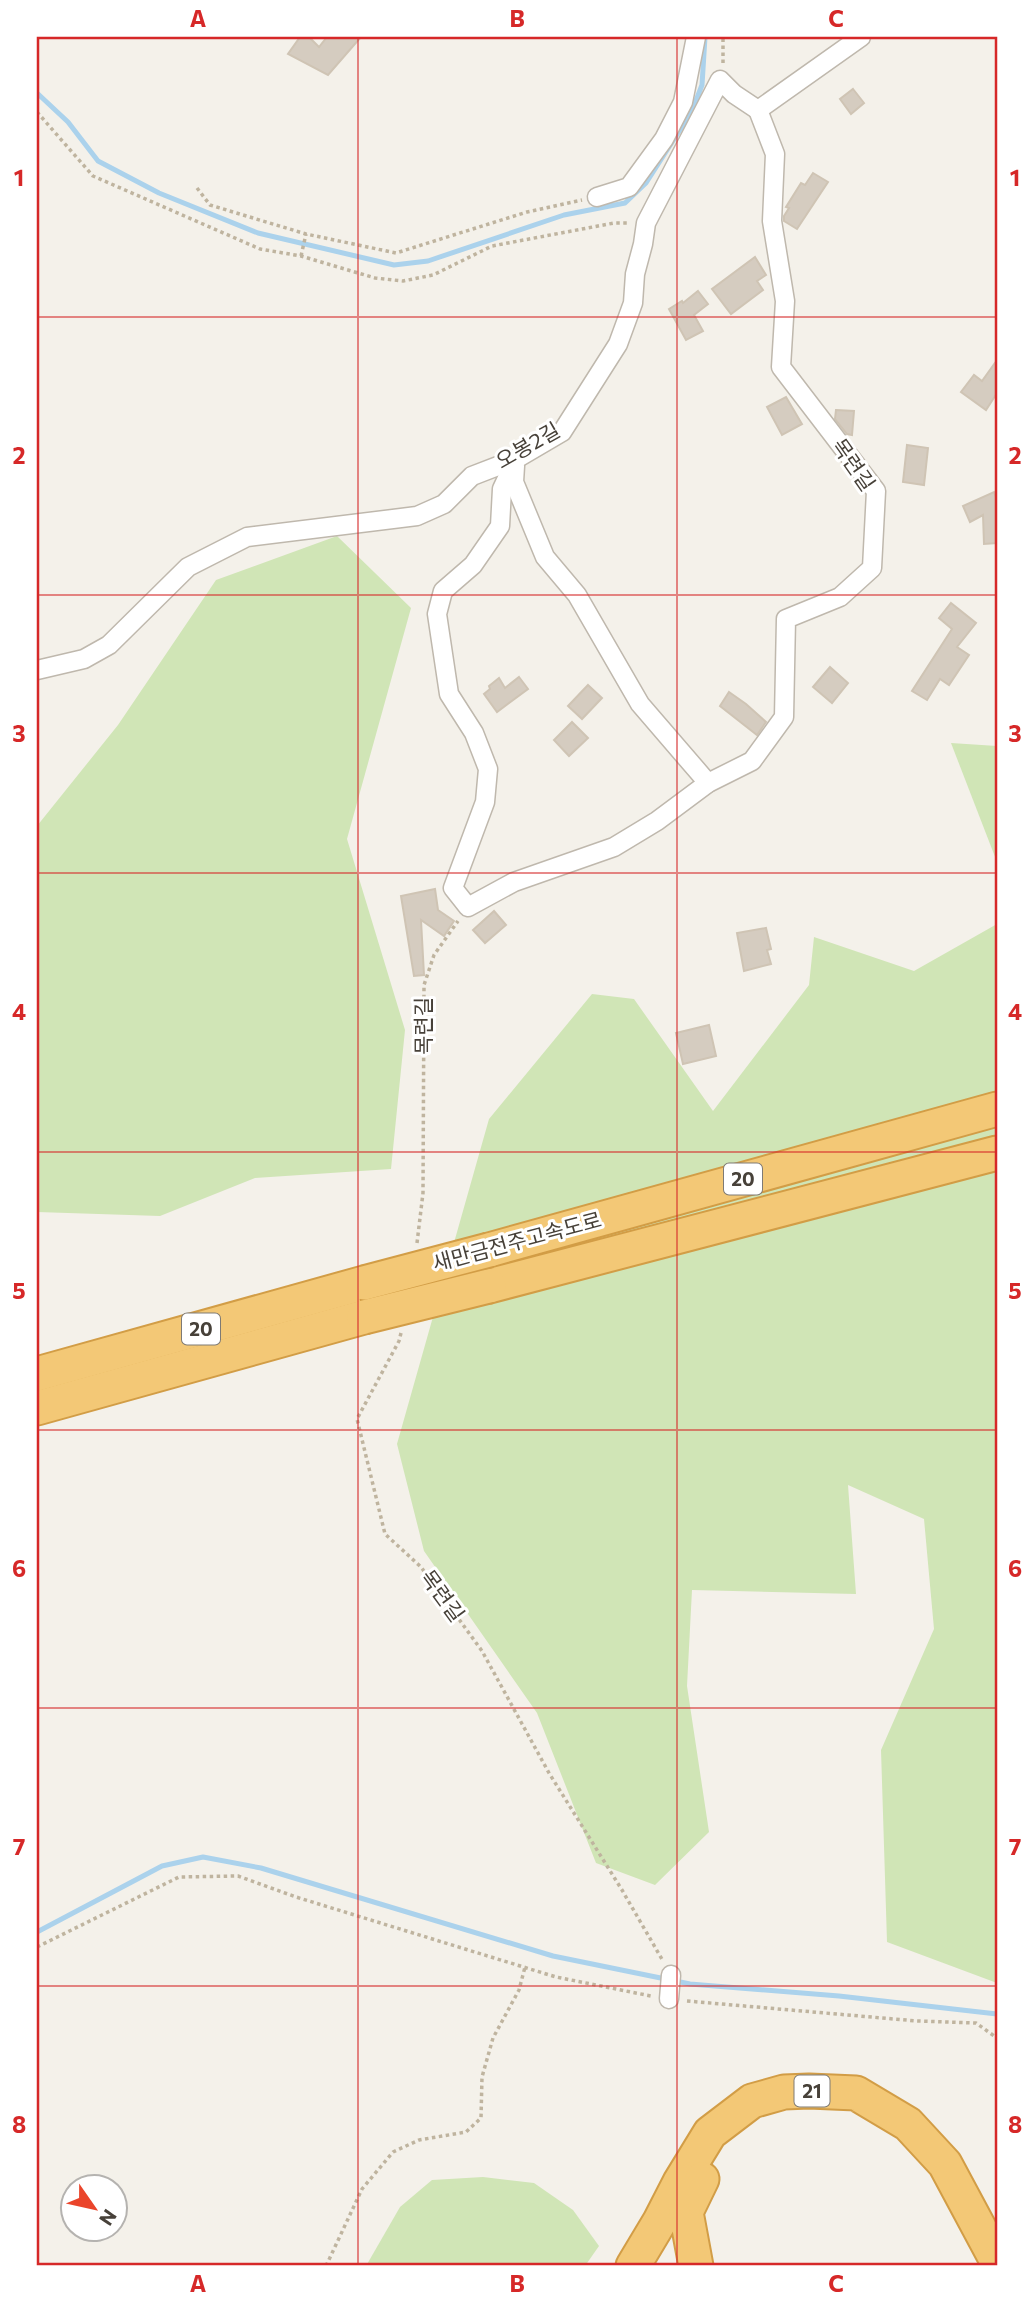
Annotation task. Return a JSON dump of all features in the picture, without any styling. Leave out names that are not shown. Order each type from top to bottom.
[{"type":"highway","name":"새만금전주고속도로","points":[[37,1374],[997,1109]]},
{"type":"highway","name":"새만금전주고속도로","points":[[37,1408],[364,1317],[997,1153]]},
{"type":"highway","name":"21","points":[[633,2266],[710,2133],[752,2101],[784,2092],[809,2091],[856,2093],[908,2124],[945,2164],[997,2261]]},
{"type":"highway","points":[[696,2266],[686,2212],[709,2164],[746,2125],[778,2112],[811,2108],[854,2114],[903,2142],[937,2190],[979,2266]]},
{"type":"street","points":[[696,37],[704,75],[758,110],[861,37]]},
{"type":"street","points":[[597,197],[629,187],[664,138],[683,102],[704,75]]},
{"type":"street","name":"오봉2길","points":[[37,670],[84,659],[109,645],[188,567],[247,537],[417,516],[444,504],[472,476],[516,459],[562,432],[618,344],[633,303],[635,274],[646,223],[704,75]]},
{"type":"street","name":"목련길","points":[[468,907],[514,882],[614,847],[657,821],[708,783],[752,761],[784,717],[786,618],[840,597],[872,568],[876,491],[781,367],[785,301],[772,221],[775,154],[758,110]]},
{"type":"street","points":[[516,459],[514,482],[545,557],[577,595],[640,704],[708,783]]},
{"type":"street","points":[[468,907],[453,888],[485,802],[488,769],[474,733],[449,694],[437,614],[443,591],[472,565],[500,526],[502,489],[516,459]]},
{"type":"path","points":[[704,75],[723,67],[723,37]]},
{"type":"path","points":[[37,112],[93,176],[260,250],[302,254],[374,278],[403,281],[433,275],[492,246],[614,223],[646,223]]},
{"type":"path","points":[[197,188],[210,205],[306,237],[396,253],[527,212],[597,197]]},
{"type":"path","points":[[302,254],[306,237]]},
{"type":"path","name":"목련길","points":[[415,1254],[423,1193],[424,985],[434,955],[468,907]]},
{"type":"path","name":"목련길","points":[[402,1329],[400,1341],[357,1419],[384,1534],[421,1567],[482,1651],[549,1773],[622,1890],[670,1988]]},
{"type":"path","points":[[37,1947],[179,1877],[238,1876],[296,1897],[556,1977],[670,1988],[917,2021],[976,2023],[997,2038]]},
{"type":"path","points":[[326,2266],[362,2189],[393,2152],[419,2140],[466,2133],[481,2118],[482,2077],[493,2038],[519,1990],[525,1967]]},
{"type":"green space","points":[[337,536],[411,608],[347,839],[405,1030],[391,1169],[255,1178],[160,1216],[37,1212],[37,826],[118,725],[216,580]]},
{"type":"green space","points":[[951,743],[997,746],[997,862]]},
{"type":"green space","points":[[997,924],[997,1983],[887,1942],[881,1750],[934,1629],[924,1519],[848,1485],[856,1594],[692,1590],[687,1686],[709,1832],[655,1885],[596,1863],[537,1713],[424,1551],[397,1444],[489,1119],[592,994],[634,999],[713,1111],[809,985],[814,937],[914,971]]},
{"type":"green space","points":[[483,2177],[534,2183],[573,2210],[599,2246],[585,2266],[366,2266],[400,2207],[432,2180]]},
{"type":"building","points":[[300,37],[309,37],[319,47],[327,37],[361,37],[328,75],[288,54]]},
{"type":"building","points":[[853,89],[864,103],[851,114],[840,99]]},
{"type":"building","points":[[813,173],[828,182],[797,229],[784,221],[789,208],[786,207],[801,183],[805,185]]},
{"type":"building","points":[[755,257],[766,275],[757,281],[763,290],[731,314],[712,289]]},
{"type":"building","points":[[698,291],[708,304],[694,315],[703,331],[686,340],[669,309],[682,301],[683,303]]},
{"type":"building","points":[[997,360],[997,393],[986,410],[961,392],[974,375],[982,381]]},
{"type":"building","points":[[786,397],[802,424],[782,435],[767,407]]},
{"type":"building","points":[[836,410],[854,411],[852,435],[847,434],[835,419]]},
{"type":"building","points":[[907,445],[928,448],[924,485],[903,482]]},
{"type":"building","points":[[994,492],[997,500],[997,543],[984,544],[983,515],[970,522],[963,506]]},
{"type":"building","points":[[951,603],[976,623],[957,647],[969,655],[949,685],[940,679],[927,700],[912,691],[952,629],[939,618]]},
{"type":"building","points":[[830,667],[848,683],[832,703],[813,687]]},
{"type":"building","points":[[519,677],[528,689],[497,712],[484,694],[490,689],[489,686],[499,678],[505,688]]},
{"type":"building","points":[[588,685],[602,698],[582,719],[568,706]]},
{"type":"building","points":[[729,692],[766,722],[757,735],[720,706]]},
{"type":"building","points":[[572,722],[588,738],[569,756],[554,740]]},
{"type":"building","points":[[435,889],[438,910],[454,921],[444,936],[421,920],[424,975],[414,976],[401,896]]},
{"type":"building","points":[[494,911],[506,925],[485,943],[473,930]]},
{"type":"building","points":[[766,928],[771,964],[744,971],[737,933]]},
{"type":"building","points":[[709,1025],[716,1056],[683,1064],[676,1033]]},
{"type":"waterway","points":[[37,93],[68,122],[98,161],[159,193],[258,233],[394,265],[428,261],[564,215],[625,203],[646,183],[692,111],[702,85],[705,37]]},
{"type":"waterway","points":[[37,1932],[162,1866],[203,1857],[261,1868],[553,1956],[690,1984],[839,1996],[997,2014]]}]
